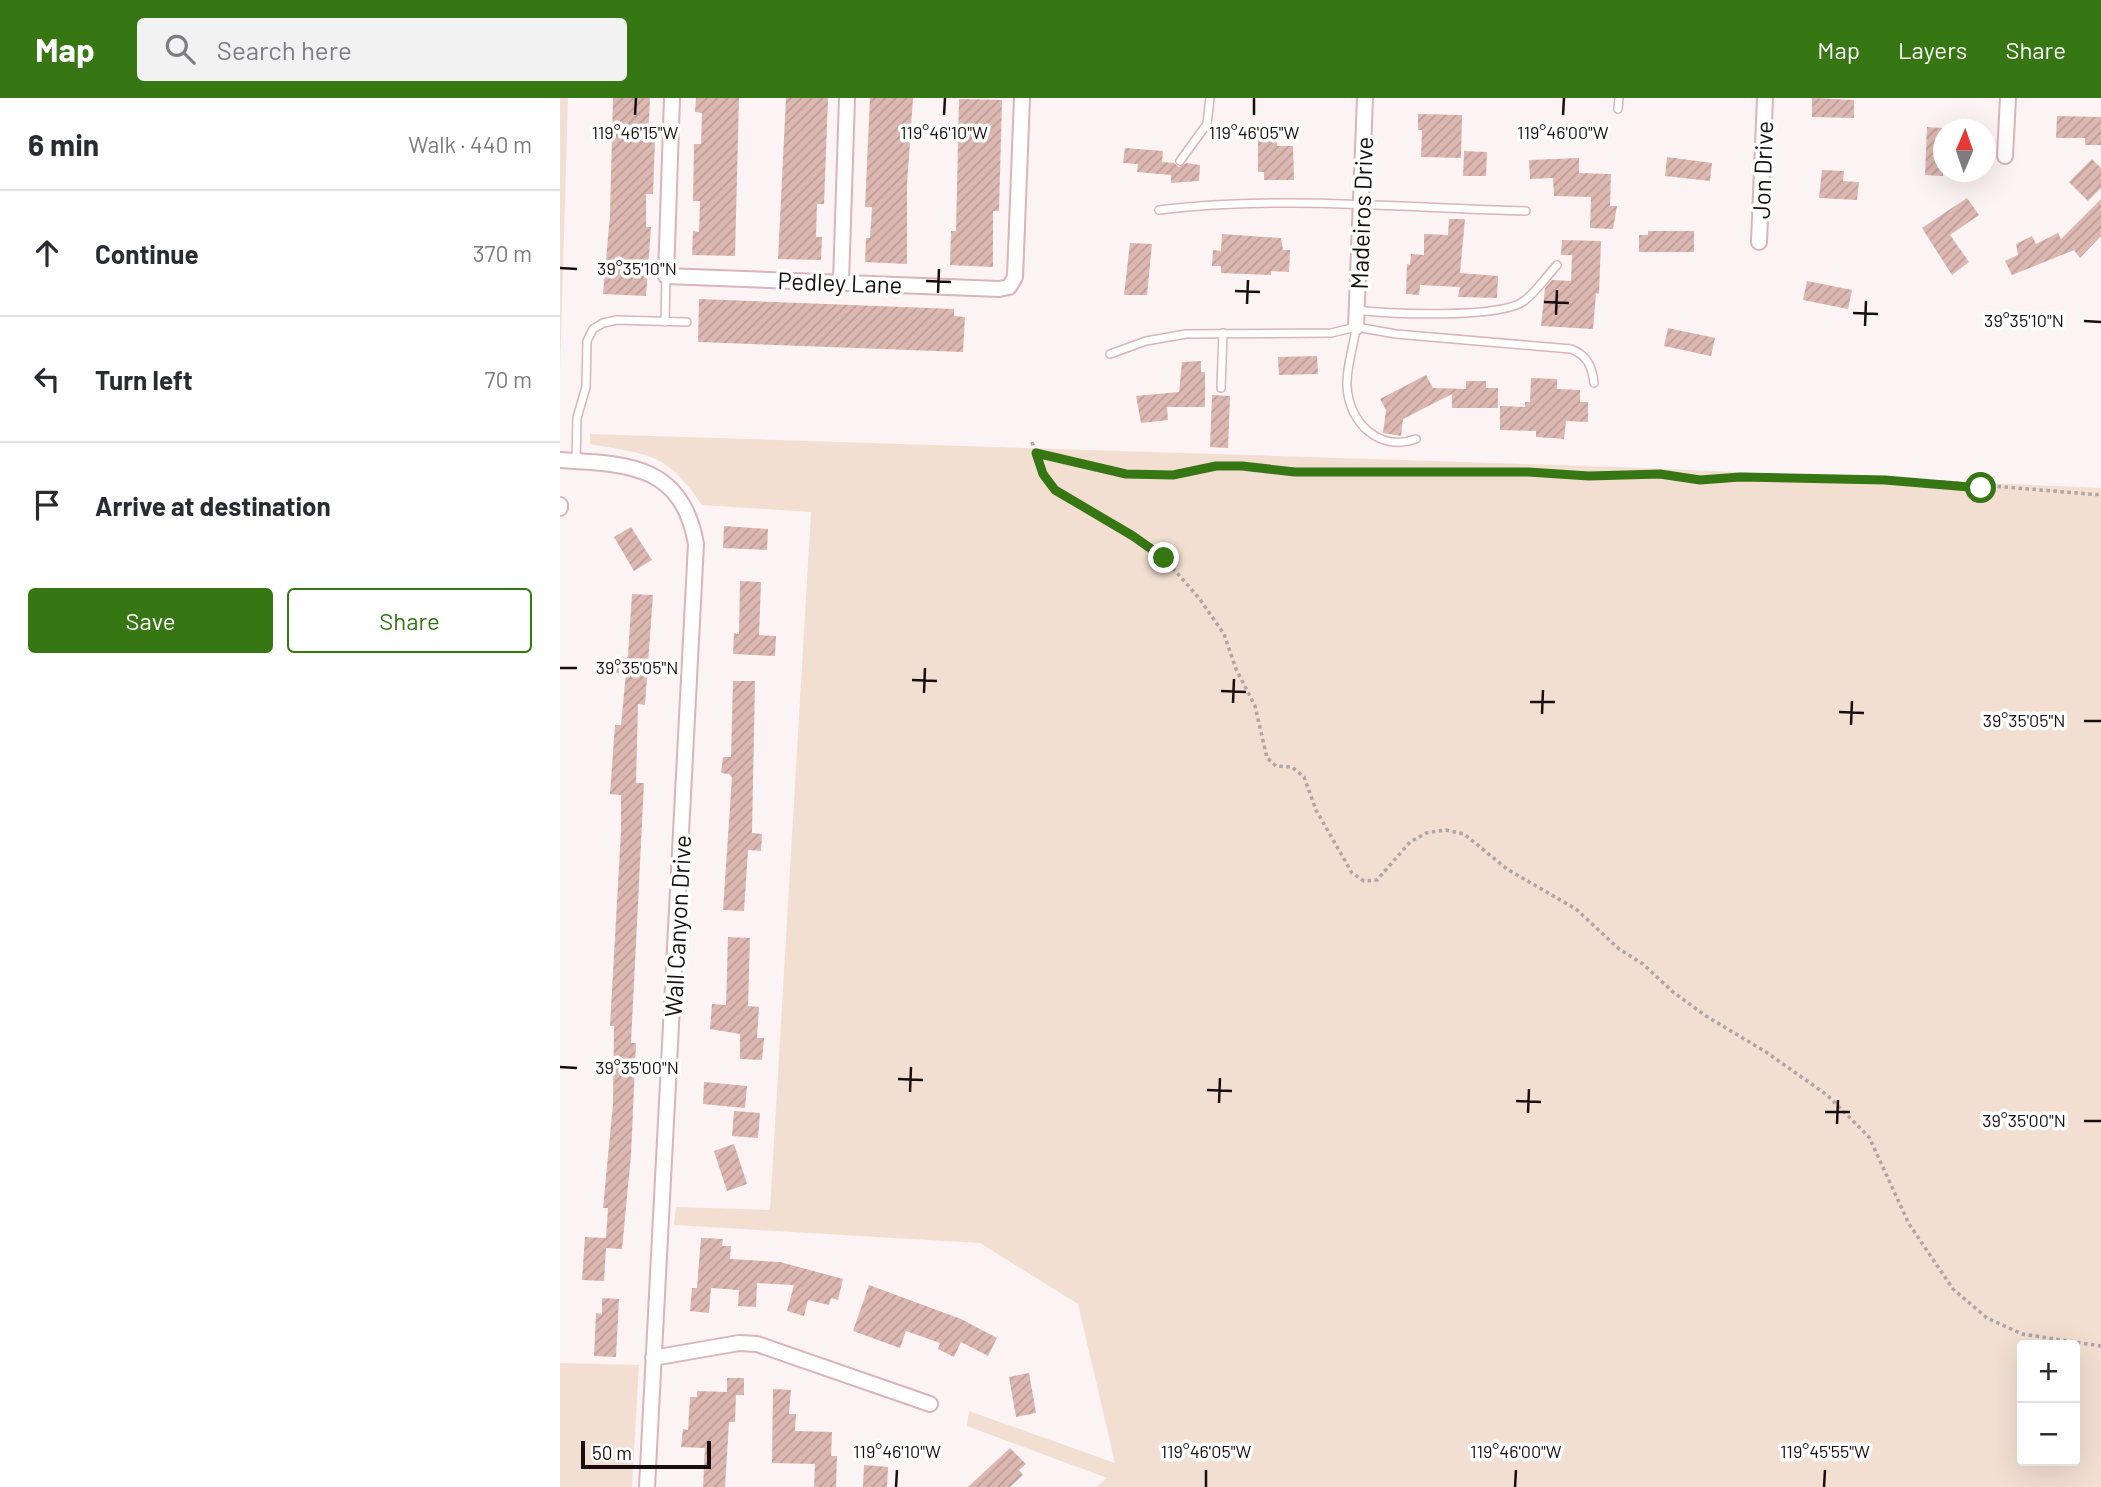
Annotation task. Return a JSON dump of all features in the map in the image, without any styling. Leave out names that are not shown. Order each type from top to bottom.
[{"type":"street","points":[[666,276],[673,98]]},
{"type":"street","points":[[841,282],[847,98]]},
{"type":"street","name":"Pedley Lane","points":[[666,276],[999,289],[1012,284],[1021,98]]},
{"type":"street","name":"Madeiros Drive","points":[[1356,327],[1366,98]]},
{"type":"street","name":"Jon Drive","points":[[1759,242],[1765,98]]},
{"type":"street","points":[[2005,156],[2008,98]]},
{"type":"street","name":"Wall Canyon Drive","points":[[560,460],[624,464],[659,478],[686,508],[696,544],[647,1487]]},
{"type":"street","points":[[653,1358],[739,1343],[757,1344],[929,1404]]},
{"type":"lane","points":[[1180,161],[1207,124],[1210,98]]},
{"type":"lane","points":[[1618,109],[1619,98]]},
{"type":"lane","points":[[1159,210],[1225,203],[1526,211]]},
{"type":"lane","points":[[1357,310],[1382,313],[1504,311],[1524,302],[1557,265]]},
{"type":"lane","points":[[665,322],[666,276]]},
{"type":"lane","points":[[576,461],[577,418],[586,387],[590,334],[597,326],[610,321],[687,323]]},
{"type":"lane","points":[[1356,327],[1347,389],[1355,416],[1363,429],[1378,439],[1402,444],[1416,439]]},
{"type":"lane","points":[[1110,354],[1166,337],[1223,333],[1331,333],[1356,327],[1396,334],[1570,349],[1582,353],[1589,362],[1594,383]]},
{"type":"lane","points":[[1221,388],[1223,333]]},
{"type":"path","points":[[1032,442],[1043,474],[1055,490],[1133,536],[1164,558],[1199,598],[1224,634],[1236,669],[1255,706],[1267,758],[1276,766],[1292,767],[1304,777],[1316,810],[1352,873],[1364,881],[1377,880],[1410,842],[1426,833],[1446,830],[1464,834],[1507,869],[1576,909],[1619,949],[1643,964],[1673,992],[1706,1016],[1766,1052],[1827,1095],[1870,1137],[1909,1224],[1952,1289],[1987,1318],[2022,1334],[2101,1346]]},
{"type":"path","points":[[1036,453],[1126,474],[1173,475],[1216,466],[1295,472],[1528,472],[1589,476],[1660,474],[1700,480],[1740,477],[1944,482],[1981,488],[2101,495]]},
{"type":"shaded area","points":[[560,98],[568,98],[560,370]]},
{"type":"shaded area","points":[[590,434],[1620,467],[2101,488],[2101,1487],[1096,1487],[1107,1478],[967,1426],[969,1411],[1115,1463],[1078,1304],[980,1243],[674,1225],[676,1207],[770,1210],[811,512],[702,505],[667,465],[628,451],[590,444]]},
{"type":"shaded area","points":[[560,1363],[639,1365],[632,1487],[560,1487]]},
{"type":"building","points":[[613,98],[650,98],[648,140],[655,140],[653,194],[646,194],[646,227],[651,227],[646,296],[603,294],[610,215]]},
{"type":"building","points":[[696,98],[739,98],[735,256],[692,255],[693,231],[699,232],[700,201],[693,201],[694,144],[701,144],[702,113],[695,112]]},
{"type":"building","points":[[786,98],[828,98],[824,204],[817,204],[816,237],[822,237],[821,260],[778,259]]},
{"type":"building","points":[[870,98],[913,98],[907,185],[907,264],[865,262],[872,207],[865,207]]},
{"type":"building","points":[[1812,98],[1854,100],[1854,118],[1812,117]]},
{"type":"building","points":[[959,99],[1002,100],[999,211],[993,211],[993,267],[950,265],[951,231],[956,231]]},
{"type":"building","points":[[1418,114],[1462,115],[1461,158],[1421,157],[1422,130],[1418,130]]},
{"type":"building","points":[[2057,116],[2101,117],[2101,145],[2085,145],[2085,138],[2056,138]]},
{"type":"building","points":[[1927,127],[1933,127],[1933,175],[1925,175]]},
{"type":"building","points":[[1258,138],[1277,138],[1277,146],[1293,146],[1294,180],[1264,180],[1264,172],[1258,172]]},
{"type":"building","points":[[1125,148],[1163,151],[1162,162],[1174,163],[1179,167],[1186,163],[1200,165],[1199,181],[1171,183],[1171,175],[1137,172],[1138,164],[1123,163]]},
{"type":"building","points":[[1464,151],[1487,152],[1486,176],[1463,176]]},
{"type":"building","points":[[1667,157],[1712,163],[1710,181],[1665,176]]},
{"type":"building","points":[[1579,158],[1579,173],[1611,174],[1610,206],[1617,206],[1613,229],[1590,228],[1591,197],[1554,196],[1553,178],[1530,179],[1529,160]]},
{"type":"building","points":[[2092,159],[2101,168],[2101,188],[2088,201],[2069,182]]},
{"type":"building","points":[[1822,170],[1844,171],[1843,181],[1859,182],[1857,200],[1819,198]]},
{"type":"building","points":[[1967,198],[1979,215],[1950,235],[1969,262],[1952,275],[1922,228]]},
{"type":"building","points":[[2101,199],[2101,236],[2080,258],[2074,250],[2012,275],[2005,261],[2018,255],[2016,244],[2032,236],[2036,244],[2058,233],[2061,239]]},
{"type":"building","points":[[1449,219],[1465,219],[1460,273],[1498,276],[1497,298],[1458,297],[1460,287],[1420,285],[1419,295],[1406,294],[1407,264],[1410,265],[1411,254],[1424,255],[1424,234],[1448,235]]},
{"type":"building","points":[[1648,231],[1694,231],[1694,252],[1639,252],[1639,235],[1648,235]]},
{"type":"building","points":[[1222,234],[1281,238],[1283,250],[1290,250],[1289,272],[1271,271],[1271,275],[1221,273],[1221,266],[1212,266],[1213,250],[1221,251]]},
{"type":"building","points":[[1562,240],[1601,241],[1599,294],[1596,293],[1593,329],[1541,326],[1545,288],[1552,280],[1571,281],[1572,255],[1561,255]]},
{"type":"building","points":[[1130,243],[1152,244],[1147,295],[1124,295]]},
{"type":"building","points":[[1807,281],[1852,290],[1848,309],[1803,300]]},
{"type":"building","points":[[699,299],[954,309],[954,316],[965,317],[963,352],[698,342]]},
{"type":"building","points":[[1668,328],[1715,338],[1711,356],[1664,346]]},
{"type":"building","points":[[1317,356],[1318,374],[1279,375],[1278,357]]},
{"type":"building","points":[[1201,361],[1201,372],[1205,372],[1205,407],[1167,407],[1168,420],[1141,423],[1136,396],[1179,392],[1182,362]]},
{"type":"building","points":[[1426,375],[1433,388],[1466,389],[1466,381],[1486,381],[1486,388],[1498,388],[1498,408],[1452,408],[1452,394],[1403,419],[1401,436],[1383,433],[1386,410],[1380,399]]},
{"type":"building","points":[[1531,378],[1557,379],[1557,389],[1580,390],[1580,402],[1588,402],[1588,422],[1566,421],[1564,439],[1536,437],[1536,431],[1500,430],[1500,406],[1525,407],[1525,402],[1530,402]]},
{"type":"building","points":[[1212,395],[1230,396],[1228,448],[1210,447]]},
{"type":"building","points":[[724,526],[768,529],[767,550],[723,548]]},
{"type":"building","points":[[631,527],[652,560],[634,571],[614,537]]},
{"type":"building","points":[[740,581],[761,582],[759,635],[776,636],[775,656],[733,654],[734,633],[739,634]]},
{"type":"building","points":[[632,594],[653,595],[645,705],[638,704],[636,783],[644,783],[631,1043],[636,1043],[631,1155],[622,1249],[606,1248],[604,1281],[582,1280],[585,1237],[606,1238],[608,1208],[603,1208],[613,1104],[614,1026],[610,1026],[621,831],[621,795],[610,794],[615,725],[621,725],[626,673],[616,673],[618,657],[627,658],[628,655]]},
{"type":"building","points":[[733,681],[755,681],[752,833],[762,834],[761,851],[748,850],[744,911],[723,910],[732,777],[721,773],[723,757],[731,757]]},
{"type":"building","points":[[728,937],[750,938],[748,1006],[759,1007],[757,1038],[764,1038],[762,1060],[740,1059],[740,1034],[710,1029],[712,1004],[726,1005]]},
{"type":"building","points":[[704,1082],[747,1086],[745,1108],[703,1104]]},
{"type":"building","points":[[734,1111],[760,1113],[758,1138],[732,1136]]},
{"type":"building","points":[[734,1144],[747,1184],[727,1191],[714,1151]]},
{"type":"building","points":[[701,1238],[723,1239],[722,1246],[731,1246],[730,1259],[780,1262],[843,1279],[838,1300],[831,1298],[829,1305],[808,1300],[804,1316],[787,1311],[794,1285],[757,1283],[756,1307],[738,1306],[739,1290],[711,1288],[709,1313],[690,1311],[692,1288],[697,1288]]},
{"type":"building","points":[[869,1285],[961,1319],[997,1338],[988,1356],[961,1342],[954,1357],[938,1349],[940,1343],[906,1331],[900,1348],[853,1331]]},
{"type":"building","points":[[602,1298],[619,1299],[616,1357],[594,1356],[596,1313],[602,1314]]},
{"type":"building","points":[[1029,1373],[1036,1413],[1016,1417],[1009,1377]]},
{"type":"building","points":[[727,1378],[744,1378],[744,1395],[736,1395],[735,1422],[729,1422],[725,1487],[703,1487],[705,1448],[681,1447],[683,1429],[688,1430],[690,1397],[697,1397],[697,1391],[727,1392]]},
{"type":"building","points":[[773,1389],[791,1390],[789,1414],[796,1414],[795,1431],[832,1432],[831,1456],[837,1456],[836,1487],[814,1487],[815,1464],[772,1463]]},
{"type":"building","points":[[1010,1448],[1026,1464],[1019,1470],[1023,1475],[1010,1487],[968,1487]]},
{"type":"building","points":[[864,1465],[888,1467],[887,1487],[863,1487]]},
{"type":"route","points":[[1164,558],[1133,536],[1055,490],[1043,474],[1036,453],[1126,474],[1173,475],[1216,466],[1242,466],[1295,472],[1528,472],[1589,476],[1660,474],[1700,480],[1740,477],[1885,480],[1944,482],[1981,488]]}]
